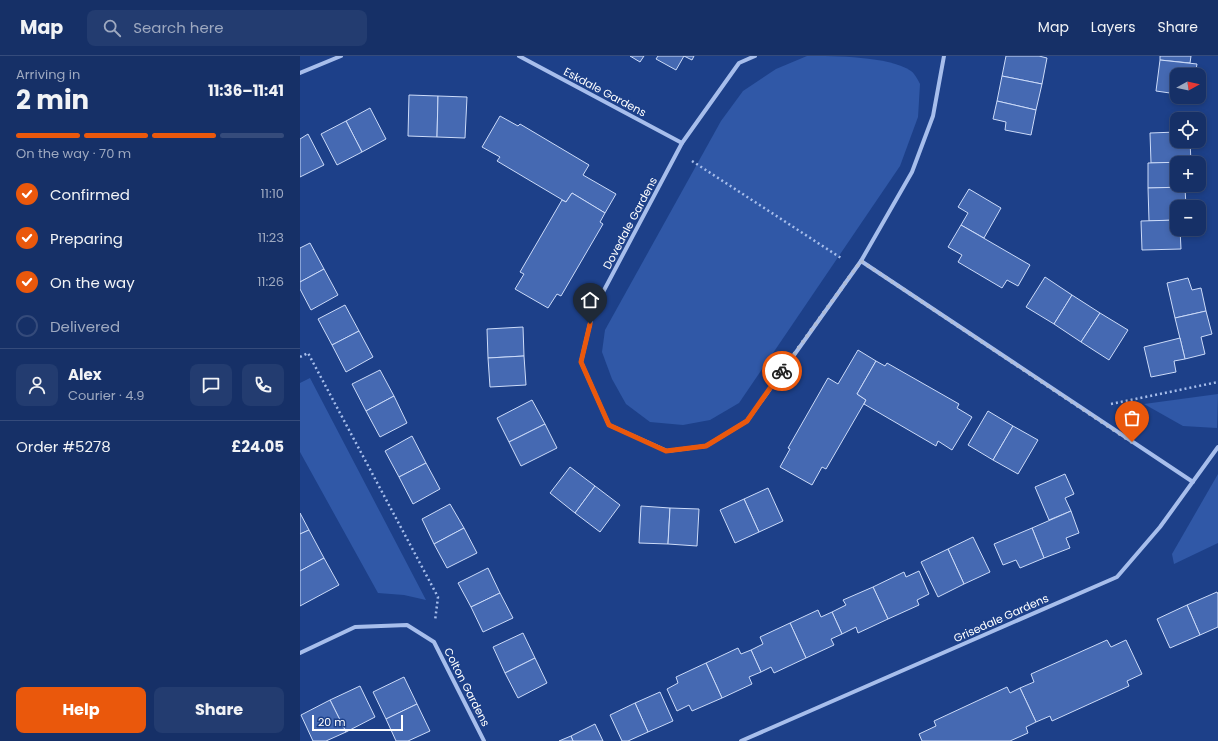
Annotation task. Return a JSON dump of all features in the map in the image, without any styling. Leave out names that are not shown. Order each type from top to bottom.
[{"type":"street","points":[[300,73],[341,56]]},
{"type":"street","name":"Eskdale Gardens","points":[[519,56],[682,143]]},
{"type":"street","name":"Dovedale Gardens","points":[[755,56],[739,62],[682,143],[593,311],[581,362],[609,425],[666,451],[706,446],[747,421],[861,261],[912,172],[933,116],[944,56]]},
{"type":"street","points":[[861,261],[1193,482]]},
{"type":"street","name":"Grisedale Gardens","points":[[741,741],[1117,577],[1160,527],[1218,447]]},
{"type":"street","name":"Colton Gardens","points":[[300,653],[355,627],[407,625],[434,642],[484,741]]},
{"type":"path","points":[[678,152],[856,268]]},
{"type":"path","points":[[300,357],[308,353],[438,597],[434,642]]},
{"type":"path","points":[[1084,410],[1218,382]]},
{"type":"shaded area","points":[[807,56],[861,58],[889,62],[901,66],[914,74],[920,84],[918,117],[900,166],[739,403],[710,420],[683,425],[650,422],[626,404],[612,379],[602,352],[605,330],[721,121],[743,91],[776,69]]},
{"type":"shaded area","points":[[310,378],[426,600],[404,595],[378,593],[300,452],[300,383]]},
{"type":"shaded area","points":[[1218,394],[1217,428],[1183,426],[1144,404]]},
{"type":"shaded area","points":[[1218,474],[1218,543],[1174,564],[1172,554]]},
{"type":"building","points":[[630,56],[644,56],[640,62]]},
{"type":"building","points":[[658,56],[684,56],[676,70],[656,59]]},
{"type":"building","points":[[684,56],[694,56],[692,60]]},
{"type":"building","points":[[1006,56],[1039,56],[1047,58],[1042,84],[1002,76]]},
{"type":"building","points":[[1160,56],[1191,56],[1190,63],[1160,60]]},
{"type":"building","points":[[1160,60],[1197,64],[1196,68],[1170,68],[1170,93],[1156,91]]},
{"type":"building","points":[[1002,76],[1042,84],[1036,110],[997,101]]},
{"type":"building","points":[[409,95],[438,96],[437,137],[408,136]]},
{"type":"building","points":[[438,96],[467,97],[465,138],[437,137]]},
{"type":"building","points":[[997,101],[1036,110],[1031,135],[1005,130],[1006,122],[993,119]]},
{"type":"building","points":[[370,108],[386,139],[362,152],[346,121]]},
{"type":"building","points":[[500,116],[518,126],[520,124],[589,165],[583,175],[616,194],[605,213],[572,193],[566,202],[497,161],[500,157],[482,147]]},
{"type":"building","points":[[346,121],[362,152],[337,165],[321,134]]},
{"type":"building","points":[[1170,132],[1170,148],[1190,148],[1191,156],[1170,156],[1170,163],[1151,163],[1150,133]]},
{"type":"building","points":[[308,134],[324,165],[300,177],[300,139]]},
{"type":"building","points":[[1170,162],[1170,187],[1148,188],[1148,163]]},
{"type":"building","points":[[1170,187],[1170,192],[1185,192],[1186,200],[1170,200],[1170,220],[1149,221],[1148,188]]},
{"type":"building","points":[[969,189],[1001,208],[984,238],[961,225],[968,213],[958,207]]},
{"type":"building","points":[[572,193],[605,213],[600,222],[603,224],[561,296],[557,294],[548,308],[515,289],[524,274],[520,272],[562,200],[566,202]]},
{"type":"building","points":[[1170,220],[1170,236],[1180,236],[1181,249],[1142,250],[1141,221]]},
{"type":"building","points":[[961,225],[1030,265],[1018,286],[1007,280],[1002,288],[958,262],[962,255],[948,247]]},
{"type":"building","points":[[310,243],[324,269],[300,282],[300,248]]},
{"type":"building","points":[[324,269],[338,295],[311,310],[300,289],[300,282]]},
{"type":"building","points":[[1045,277],[1072,295],[1054,324],[1026,307]]},
{"type":"building","points":[[1188,278],[1192,290],[1201,288],[1206,311],[1175,318],[1167,283]]},
{"type":"building","points":[[1072,295],[1100,313],[1081,342],[1054,324]]},
{"type":"building","points":[[345,305],[359,331],[332,345],[318,319]]},
{"type":"building","points":[[1206,311],[1212,334],[1201,337],[1205,354],[1185,359],[1175,318]]},
{"type":"building","points":[[1100,313],[1128,330],[1109,360],[1081,342]]},
{"type":"building","points":[[523,327],[524,356],[488,358],[487,329]]},
{"type":"building","points":[[359,331],[373,357],[346,372],[332,345]]},
{"type":"building","points":[[1180,338],[1185,359],[1174,361],[1176,372],[1151,377],[1144,347]]},
{"type":"building","points":[[858,350],[876,361],[857,394],[866,400],[826,469],[822,467],[812,485],[780,467],[790,449],[788,448],[828,378],[838,384]]},
{"type":"building","points":[[524,356],[526,385],[490,387],[488,358]]},
{"type":"building","points":[[876,361],[885,366],[887,363],[959,404],[957,408],[972,417],[952,450],[938,441],[936,446],[864,404],[866,400],[857,394]]},
{"type":"building","points":[[380,370],[394,396],[366,411],[352,384]]},
{"type":"building","points":[[394,396],[407,423],[380,437],[366,411]]},
{"type":"building","points":[[532,400],[545,424],[509,442],[497,418]]},
{"type":"building","points":[[988,411],[1013,426],[993,460],[968,445]]},
{"type":"building","points":[[545,424],[557,448],[521,466],[509,442]]},
{"type":"building","points":[[1013,426],[1038,440],[1018,474],[993,460]]},
{"type":"building","points":[[412,436],[426,463],[399,477],[385,451]]},
{"type":"building","points":[[426,463],[440,489],[413,504],[399,477]]},
{"type":"building","points":[[570,467],[595,486],[575,513],[550,493]]},
{"type":"building","points":[[1065,474],[1074,494],[1065,498],[1071,511],[1049,520],[1035,487]]},
{"type":"building","points":[[595,486],[620,505],[600,532],[575,513]]},
{"type":"building","points":[[768,488],[783,521],[759,532],[744,499]]},
{"type":"building","points":[[744,499],[759,532],[735,543],[720,510]]},
{"type":"building","points":[[450,504],[464,528],[434,544],[422,519]]},
{"type":"building","points":[[641,506],[670,508],[668,544],[639,543]]},
{"type":"building","points":[[670,508],[699,509],[697,546],[668,544]]},
{"type":"building","points":[[1071,511],[1079,533],[1066,538],[1070,548],[1044,558],[1032,528]]},
{"type":"building","points":[[300,513],[309,530],[300,534]]},
{"type":"building","points":[[464,528],[477,553],[447,568],[434,544]]},
{"type":"building","points":[[1032,528],[1044,558],[1020,568],[1016,560],[1003,565],[994,544]]},
{"type":"building","points":[[309,530],[324,558],[300,571],[300,534]]},
{"type":"building","points":[[973,537],[990,572],[964,584],[948,549]]},
{"type":"building","points":[[948,549],[964,584],[938,597],[921,562]]},
{"type":"building","points":[[324,558],[339,585],[300,606],[300,571]]},
{"type":"building","points":[[488,568],[500,593],[471,607],[458,583]]},
{"type":"building","points":[[919,571],[929,594],[917,600],[919,605],[888,619],[873,587],[904,572],[906,577]]},
{"type":"building","points":[[873,587],[888,619],[858,633],[856,627],[842,634],[832,612],[846,605],[843,600]]},
{"type":"building","points":[[1217,592],[1218,627],[1200,635],[1187,605]]},
{"type":"building","points":[[500,593],[513,618],[483,632],[471,607]]},
{"type":"building","points":[[1187,605],[1200,635],[1170,648],[1157,619]]},
{"type":"building","points":[[818,610],[821,617],[832,612],[842,634],[831,639],[834,645],[806,658],[790,623]]},
{"type":"building","points":[[790,623],[806,658],[774,673],[771,667],[761,672],[751,650],[763,644],[760,637]]},
{"type":"building","points":[[523,633],[535,658],[505,673],[493,647]]},
{"type":"building","points":[[1107,640],[1111,647],[1126,640],[1142,674],[1127,681],[1129,686],[1052,721],[1050,716],[1036,722],[1020,688],[1034,682],[1031,674]]},
{"type":"building","points":[[738,648],[741,654],[751,650],[761,672],[749,677],[752,684],[722,698],[706,663]]},
{"type":"building","points":[[535,658],[547,683],[518,698],[505,673]]},
{"type":"building","points":[[706,663],[722,698],[692,711],[689,705],[677,711],[667,689],[678,683],[676,677]]},
{"type":"building","points":[[404,677],[417,704],[386,719],[373,692]]},
{"type":"building","points":[[360,686],[375,717],[346,732],[330,700]]},
{"type":"building","points":[[1007,687],[1010,693],[1020,688],[1036,722],[1026,727],[1028,733],[1010,741],[922,741],[919,734],[936,726],[934,721]]},
{"type":"building","points":[[660,692],[673,721],[648,732],[635,703]]},
{"type":"building","points":[[330,700],[346,732],[326,741],[313,741],[301,715]]},
{"type":"building","points":[[635,703],[648,732],[628,741],[622,741],[610,715]]},
{"type":"building","points":[[417,704],[430,731],[408,741],[396,741],[386,719]]},
{"type":"building","points":[[595,724],[603,741],[573,741],[571,736]]},
{"type":"building","points":[[571,736],[573,741],[559,741]]},
{"type":"way so far","points":[[782,371],[861,261],[1132,442]]},
{"type":"route","points":[[590,324],[581,362],[609,425],[666,451],[706,446],[747,421],[782,371]]}]
